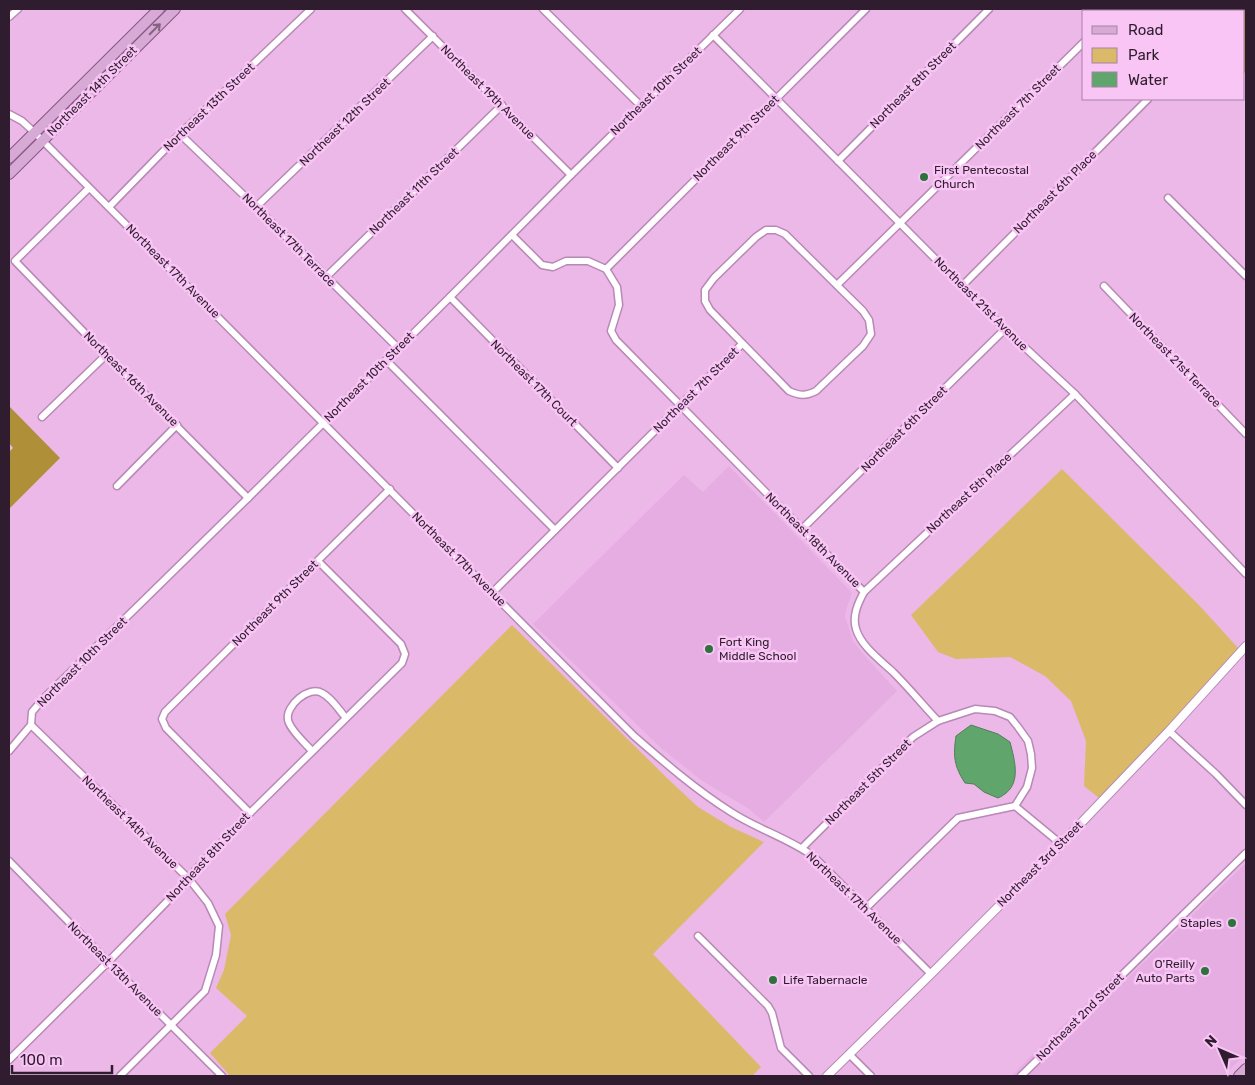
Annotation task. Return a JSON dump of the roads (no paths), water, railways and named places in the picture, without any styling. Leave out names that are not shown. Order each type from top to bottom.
[{"type":"main road","name":"Northeast 14th Street","points":[[9,158],[159,9]]},
{"type":"main road","name":"Northeast 14th Street","points":[[9,174],[175,9]]},
{"type":"main road","points":[[1239,1076],[1246,1070]]},
{"type":"street","points":[[9,17],[18,9]]},
{"type":"street","name":"Northeast 13th Street","points":[[109,207],[180,134],[311,9]]},
{"type":"street","name":"Northeast 19th Avenue","points":[[405,9],[571,175]]},
{"type":"street","points":[[544,9],[641,106]]},
{"type":"street","name":"Northeast 10th Street","points":[[9,751],[31,725],[32,712],[43,699],[740,9]]},
{"type":"street","name":"Northeast 9th Street","points":[[606,268],[866,9]]},
{"type":"street","name":"Northeast 8th Street","points":[[838,161],[989,9]]},
{"type":"street","name":"Northeast 21st Avenue","points":[[713,35],[1005,329],[1075,394],[1246,574]]},
{"type":"street","name":"Northeast 12th Street","points":[[256,207],[433,36]]},
{"type":"street","name":"Northeast 7th Street","points":[[492,593],[742,344],[790,391],[798,395],[807,395],[816,390],[863,346],[871,334],[869,320],[863,311],[837,285],[1082,44]]},
{"type":"street","name":"Northeast 6th Place","points":[[962,286],[1147,100]]},
{"type":"street","name":"Northeast 11th Street","points":[[326,277],[502,105]]},
{"type":"street","name":"Northeast 17th Avenue","points":[[9,114],[22,121],[34,132],[634,736],[679,774],[730,812],[802,848],[813,856],[931,974]]},
{"type":"street","name":"Northeast 17th Terrace","points":[[180,134],[398,348]]},
{"type":"street","name":"Northeast 16th Avenue","points":[[89,188],[15,260],[248,498]]},
{"type":"street","points":[[1168,198],[1246,276]]},
{"type":"street","points":[[742,344],[710,310],[705,301],[705,290],[714,278],[756,237],[766,230],[776,230],[785,234],[837,285]]},
{"type":"street","points":[[512,235],[542,265],[553,267],[566,261],[588,260],[606,268]]},
{"type":"street","name":"Northeast 18th Avenue","points":[[606,268],[618,287],[619,305],[611,332],[616,340],[864,592],[858,602],[855,613],[855,626],[858,636],[938,721]]},
{"type":"street","name":"Northeast 21st Terrace","points":[[1104,286],[1246,434]]},
{"type":"street","name":"Northeast 17th Court","points":[[450,298],[618,468]]},
{"type":"street","name":"Northeast 6th Street","points":[[802,529],[1005,329]]},
{"type":"street","points":[[42,417],[106,355]]},
{"type":"street","points":[[386,360],[555,530]]},
{"type":"street","name":"Northeast 5th Place","points":[[864,592],[1075,394]]},
{"type":"street","points":[[117,486],[177,425]]},
{"type":"street","name":"Northeast 9th Street","points":[[250,813],[166,728],[162,719],[165,712],[390,489]]},
{"type":"street","name":"Northeast 8th Street","points":[[9,1060],[189,879],[196,869],[250,813],[402,663],[405,654],[400,644],[318,561]]},
{"type":"street","name":"Northeast 3rd Street","points":[[827,1076],[1060,844],[1169,731],[1246,646]]},
{"type":"street","points":[[312,751],[290,726],[288,719],[292,705],[305,694],[313,691],[320,692],[346,718]]},
{"type":"street","points":[[866,908],[958,818],[1015,806],[1027,787],[1032,768],[1028,741],[1010,717],[995,711],[975,709],[938,721]]},
{"type":"street","name":"Northeast 5th Street","points":[[802,848],[913,737],[938,721]]},
{"type":"street","name":"Northeast 14th Avenue","points":[[31,725],[189,879],[208,903],[219,926],[216,955],[205,991],[172,1025]]},
{"type":"street","points":[[1169,731],[1216,774],[1246,805]]},
{"type":"street","points":[[1015,806],[1060,844]]},
{"type":"street","name":"Northeast 2nd Street","points":[[1021,1076],[1246,853]]},
{"type":"street","name":"Northeast 13th Avenue","points":[[9,861],[222,1076]]},
{"type":"street","points":[[698,936],[768,1006],[781,1048],[809,1076]]},
{"type":"street","points":[[120,1076],[172,1025]]},
{"type":"street","points":[[849,1054],[871,1076]]},
{"type":"water","points":[[971,725],[998,734],[1010,742],[1015,766],[1014,781],[1006,793],[998,798],[984,792],[974,784],[965,783],[957,766],[955,755],[956,736]]},
{"type":"place","name":"First Pentecostal Church","points":[[924,177]]},
{"type":"place","name":"Fort King Middle School","points":[[709,649]]},
{"type":"place","name":"Staples","points":[[1232,923]]},
{"type":"place","name":"O'Reilly Auto Parts","points":[[1205,971]]},
{"type":"place","name":"Life Tabernacle","points":[[773,980]]}]
